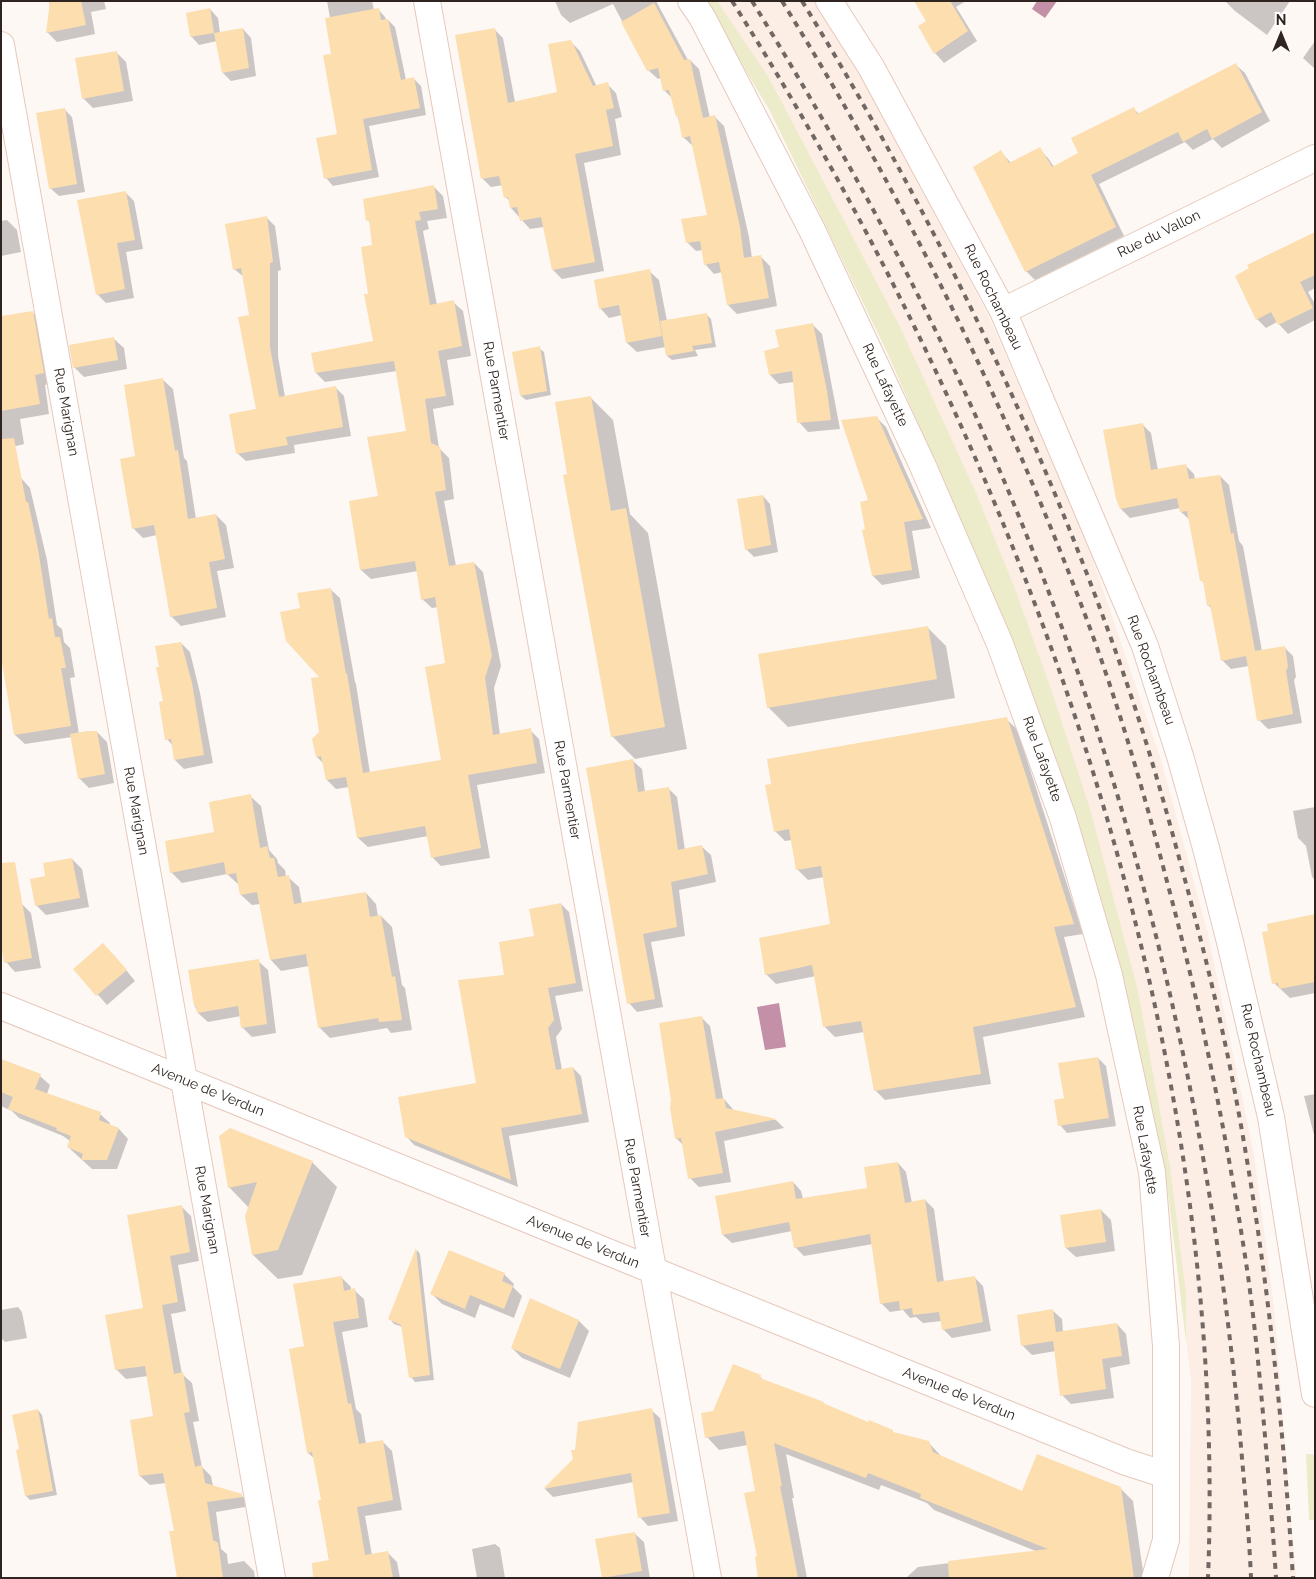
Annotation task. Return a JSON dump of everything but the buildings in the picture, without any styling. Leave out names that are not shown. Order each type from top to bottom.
[{"type":"street","name":"Rue Parmentier","points":[[427,1],[708,1578]]},
{"type":"street","name":"Rue Lafayette","points":[[691,1],[702,16],[812,230],[918,455],[1000,644],[1063,818],[1109,975],[1152,1172],[1166,1346],[1166,1540],[1156,1578]]},
{"type":"street","name":"Rue Rochambeau","points":[[829,1],[871,67],[1003,311],[1145,646],[1180,756],[1230,942],[1271,1117],[1315,1394]]},
{"type":"street","name":"Rue Marignan","points":[[1,44],[272,1578]]},
{"type":"street","name":"Rue du Vallon","points":[[1003,311],[1315,158]]},
{"type":"street","name":"Avenue de Verdun","points":[[1,1006],[1126,1462],[1166,1475]]},
{"type":"shaded area","points":[[704,1],[814,1],[858,71],[988,315],[1086,540],[1161,760],[1208,934],[1254,1155],[1274,1307],[1296,1578],[1189,1578],[1191,1380],[1165,1169],[1120,964],[1062,777],[985,576],[887,352],[770,111]]},
{"type":"shaded area","points":[[1037,1],[1057,1],[1045,18],[1032,9]]},
{"type":"shaded area","points":[[779,1003],[786,1047],[765,1050],[757,1007]]},
{"type":"green space","points":[[704,1],[717,1],[769,78],[901,329],[976,493],[1015,589],[1051,689],[1090,809],[1138,991],[1170,1167],[1186,1294],[1186,1342],[1165,1168],[1120,964],[1062,777],[985,576],[887,352],[770,111]]},
{"type":"green space","points":[[1306,1454],[1313,1454],[1315,1458],[1315,1520],[1309,1520]]},
{"type":"railway","points":[[732,1],[837,179],[933,365],[1017,557],[1088,755],[1144,958],[1184,1163],[1206,1370],[1208,1578]]},
{"type":"railway","points":[[752,1],[817,109],[878,219],[908,275],[963,389],[1038,564],[1082,685],[1121,807],[1155,930],[1183,1055],[1207,1181],[1226,1308],[1240,1435],[1251,1578]]},
{"type":"railway","points":[[782,1],[865,142],[904,214],[977,360],[1011,435],[1074,586],[1124,729],[1190,972],[1212,1070],[1231,1169],[1255,1331],[1276,1578]]},
{"type":"railway","points":[[802,1],[897,164],[983,332],[1022,418],[1094,592],[1143,733],[1174,838],[1204,954],[1241,1126],[1270,1319],[1283,1448],[1293,1578]]}]
